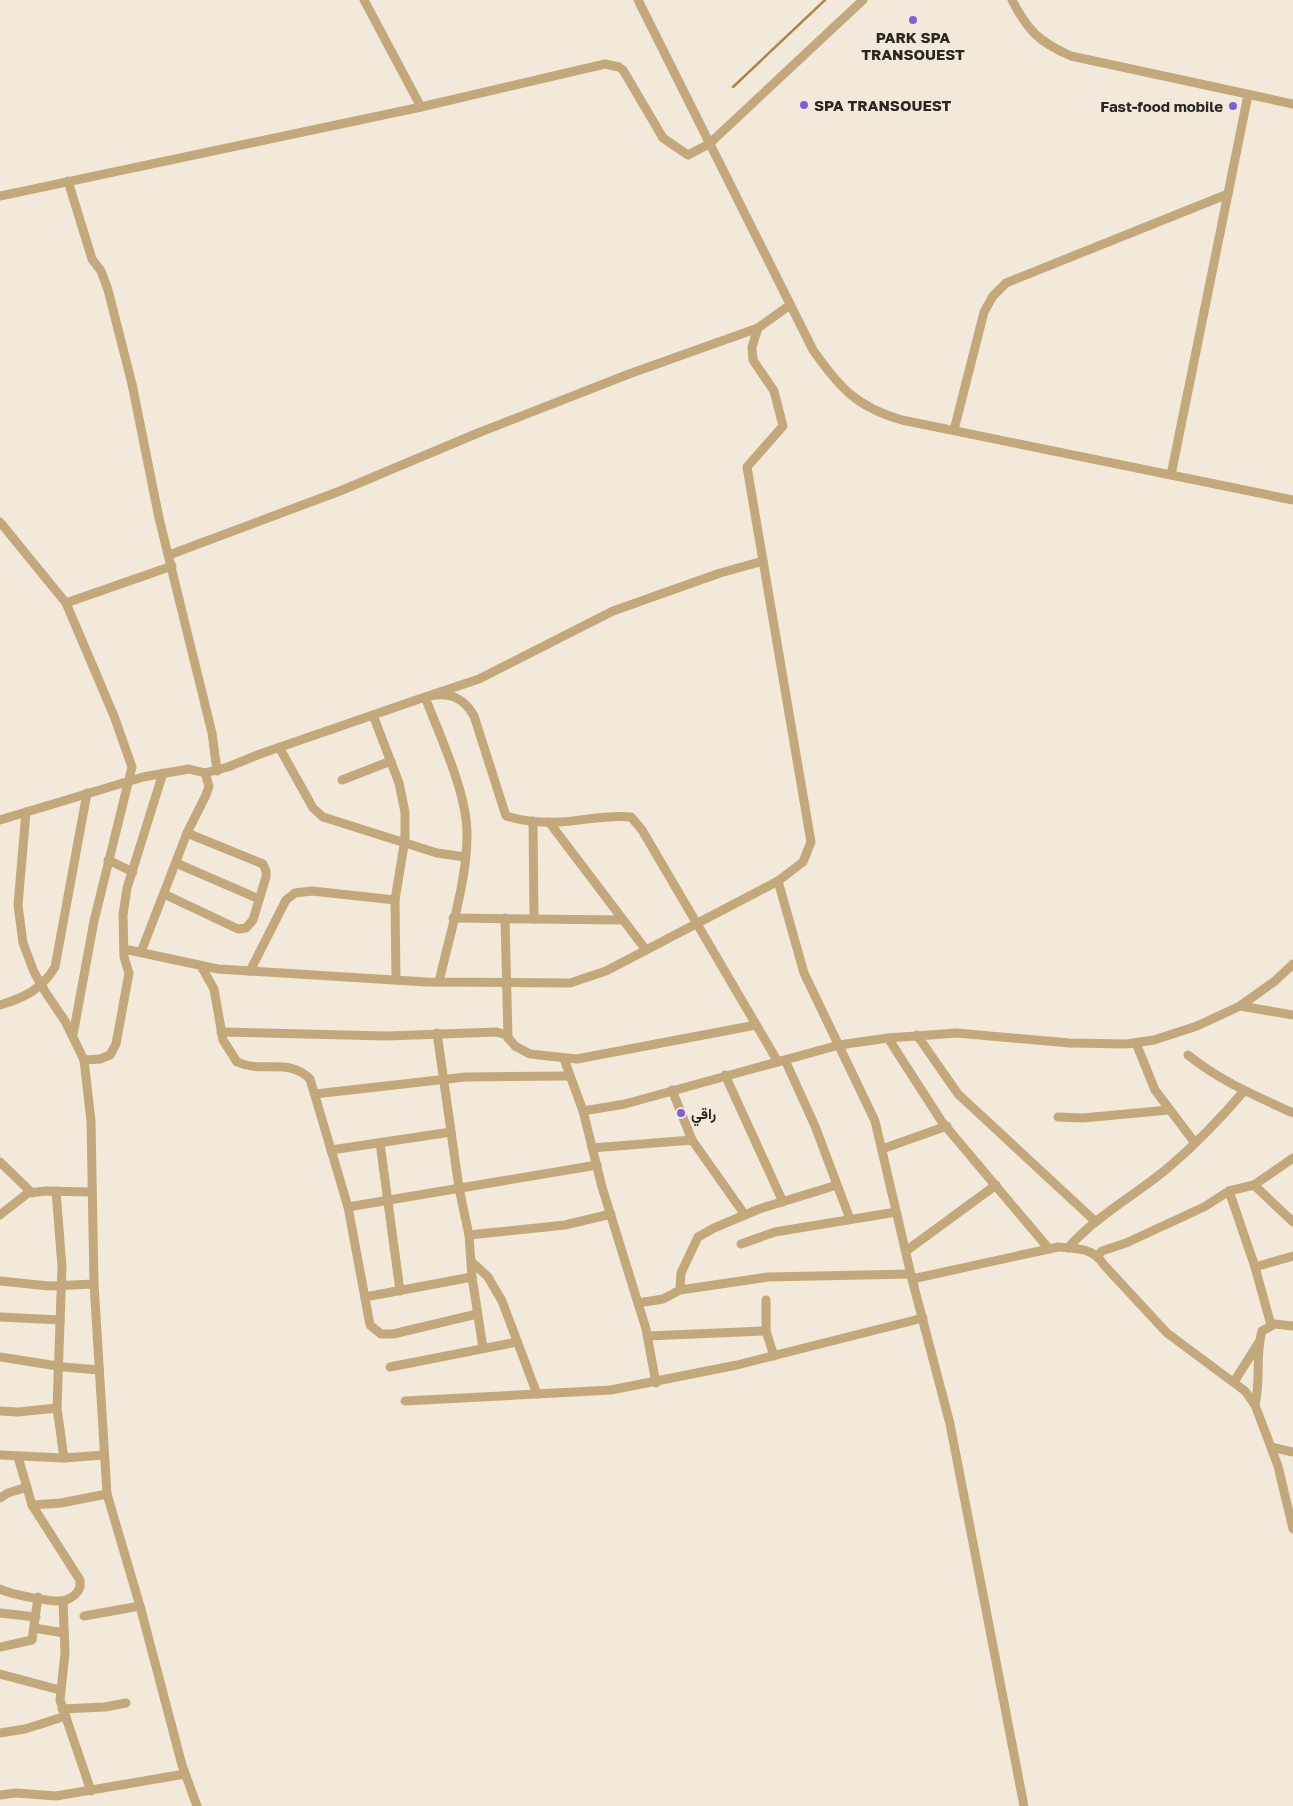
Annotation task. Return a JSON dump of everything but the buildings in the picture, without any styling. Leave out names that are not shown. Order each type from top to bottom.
[{"type":"street","points":[[364,0],[421,107]]},
{"type":"street","points":[[638,0],[813,350],[843,390],[856,400],[883,414],[1293,500]]},
{"type":"street","points":[[0,196],[421,107],[594,66],[612,65],[619,67],[628,77],[663,138],[688,155],[709,144],[863,0]]},
{"type":"street","points":[[1012,0],[1026,26],[1047,46],[1071,56],[1293,104]]},
{"type":"street","points":[[1171,475],[1248,94]]},
{"type":"street","points":[[68,181],[92,259],[100,271],[108,290],[132,384],[147,466],[212,733],[217,771]]},
{"type":"street","points":[[954,430],[984,312],[993,296],[1006,283],[1228,194]]},
{"type":"street","points":[[169,556],[340,492],[478,433],[629,374],[758,328],[790,305]]},
{"type":"street","points":[[124,948],[201,966],[250,971],[440,982],[570,983],[606,971],[778,881],[802,862],[811,842],[747,468],[783,426],[774,391],[753,360],[752,347],[758,328]]},
{"type":"street","points":[[0,522],[66,602],[114,716],[132,767],[94,920],[73,1036]]},
{"type":"street","points":[[0,820],[128,781],[163,773],[189,769],[205,773],[217,771],[279,747],[479,679],[613,611],[720,573],[763,561]]},
{"type":"street","points":[[66,602],[172,566]]},
{"type":"street","points":[[425,697],[446,694],[458,697],[469,707],[506,816],[549,822],[610,816],[631,817],[642,830],[756,1025],[781,1061],[815,1126],[850,1219]]},
{"type":"street","points":[[425,697],[461,797],[468,835],[440,982]]},
{"type":"street","points":[[373,714],[399,783],[405,812],[404,843],[395,900],[396,980]]},
{"type":"street","points":[[279,747],[312,808],[323,817],[437,853],[465,856]]},
{"type":"street","points":[[342,780],[390,761]]},
{"type":"street","points":[[84,1060],[100,1059],[110,1055],[116,1044],[129,973],[124,957],[124,915],[127,888],[163,773]]},
{"type":"street","points":[[141,952],[188,833],[209,786],[205,773]]},
{"type":"street","points":[[0,1005],[26,996],[42,986],[55,967],[87,793]]},
{"type":"street","points":[[26,812],[18,904],[23,943],[42,986],[73,1036],[84,1060],[91,1121],[94,1284],[107,1494],[140,1606],[158,1681],[185,1774],[197,1806]]},
{"type":"street","points":[[533,821],[534,919]]},
{"type":"street","points":[[549,822],[646,950]]},
{"type":"street","points":[[164,894],[238,928],[246,928],[253,920],[266,878],[263,864],[188,833]]},
{"type":"street","points":[[108,860],[133,872]]},
{"type":"street","points":[[176,863],[259,899]]},
{"type":"street","points":[[778,881],[804,973],[875,1121],[950,1424],[1024,1806]]},
{"type":"street","points":[[250,971],[286,900],[295,893],[312,891],[395,900]]},
{"type":"street","points":[[453,918],[622,920]]},
{"type":"street","points":[[505,918],[508,1038]]},
{"type":"street","points":[[583,1111],[625,1104],[839,1045],[888,1038],[957,1033],[1070,1043],[1136,1043],[1154,1040],[1197,1026],[1240,1006],[1275,981],[1293,964]]},
{"type":"street","points":[[201,966],[214,989],[223,1040],[237,1062],[247,1066],[290,1067],[301,1071],[310,1080],[348,1207],[370,1325],[381,1334],[393,1334],[477,1314]]},
{"type":"street","points":[[1240,1006],[1293,1015]]},
{"type":"street","points":[[221,1032],[387,1036],[497,1032],[508,1038],[515,1046],[530,1054],[577,1059],[636,1050],[756,1025]]},
{"type":"street","points":[[437,1033],[459,1188],[469,1235],[472,1278],[483,1348]]},
{"type":"street","points":[[917,1035],[958,1094],[1096,1222]]},
{"type":"street","points":[[888,1038],[946,1126],[1050,1249]]},
{"type":"street","points":[[1136,1043],[1155,1090],[1195,1143]]},
{"type":"street","points":[[1188,1055],[1204,1068],[1244,1091],[1293,1113]]},
{"type":"street","points":[[564,1059],[583,1111],[592,1148],[638,1303],[656,1382]]},
{"type":"street","points":[[725,1075],[783,1202]]},
{"type":"street","points":[[315,1094],[465,1077],[570,1076]]},
{"type":"street","points":[[672,1090],[692,1140],[745,1215]]},
{"type":"street","points":[[1068,1248],[1085,1229],[1170,1167],[1224,1116],[1244,1091]]},
{"type":"street","points":[[1058,1117],[1083,1118],[1170,1110]]},
{"type":"street","points":[[882,1149],[913,1140],[946,1126]]},
{"type":"street","points":[[331,1150],[451,1132]]},
{"type":"street","points":[[592,1148],[692,1140]]},
{"type":"street","points":[[380,1142],[400,1291]]},
{"type":"street","points":[[1098,1255],[1102,1250],[1126,1243],[1204,1207],[1229,1191],[1254,1185],[1293,1158]]},
{"type":"street","points":[[0,1162],[32,1193]]},
{"type":"street","points":[[348,1207],[597,1165]]},
{"type":"street","points":[[680,1290],[680,1273],[698,1237],[745,1215],[838,1185]]},
{"type":"street","points":[[906,1251],[996,1185]]},
{"type":"street","points":[[1254,1185],[1292,1218]]},
{"type":"street","points":[[0,1215],[32,1193],[56,1191],[92,1192]]},
{"type":"street","points":[[56,1191],[61,1286],[57,1408],[64,1458]]},
{"type":"street","points":[[1229,1191],[1255,1267],[1271,1325]]},
{"type":"street","points":[[741,1244],[775,1232],[896,1212]]},
{"type":"street","points":[[469,1235],[565,1225],[611,1214]]},
{"type":"street","points":[[638,1303],[663,1299],[680,1290],[768,1277],[912,1276],[1050,1249],[1078,1248],[1098,1255],[1104,1266],[1167,1333],[1234,1382],[1255,1405],[1286,1493],[1293,1529]]},
{"type":"street","points":[[1255,1267],[1293,1256]]},
{"type":"street","points":[[472,1262],[488,1277],[502,1301],[537,1394]]},
{"type":"street","points":[[365,1297],[472,1278]]},
{"type":"street","points":[[0,1281],[61,1286],[94,1284]]},
{"type":"street","points":[[766,1300],[766,1331],[774,1356]]},
{"type":"street","points":[[0,1317],[60,1320]]},
{"type":"street","points":[[406,1401],[611,1390],[774,1356],[923,1318]]},
{"type":"street","points":[[1255,1405],[1258,1395],[1259,1342],[1262,1331],[1271,1325],[1293,1326]]},
{"type":"street","points":[[647,1336],[766,1331]]},
{"type":"street","points":[[390,1367],[517,1342]]},
{"type":"street","points":[[1234,1382],[1259,1342]]},
{"type":"street","points":[[0,1356],[58,1366],[99,1370]]},
{"type":"street","points":[[0,1411],[18,1412],[57,1408]]},
{"type":"street","points":[[1271,1447],[1293,1452]]},
{"type":"street","points":[[0,1455],[64,1458],[104,1455]]},
{"type":"street","points":[[0,1589],[12,1594],[63,1601],[79,1590],[80,1580],[32,1505],[18,1457]]},
{"type":"street","points":[[0,1498],[8,1493],[26,1488]]},
{"type":"street","points":[[32,1505],[61,1503],[107,1494]]},
{"type":"street","points":[[0,1647],[30,1641],[36,1617],[38,1597]]},
{"type":"street","points":[[63,1601],[64,1666],[60,1690],[64,1712],[92,1790]]},
{"type":"street","points":[[84,1616],[140,1606]]},
{"type":"street","points":[[0,1613],[36,1617]]},
{"type":"street","points":[[34,1628],[64,1633]]},
{"type":"street","points":[[0,1674],[60,1690]]},
{"type":"street","points":[[0,1733],[25,1729],[64,1712],[126,1703]]},
{"type":"street","points":[[0,1795],[16,1793],[56,1796],[185,1774]]},
{"type":"waterway","points":[[733,87],[825,0]]},
{"type":"place","name":"PARK SPA TRANSOUEST","points":[[913,20]]},
{"type":"place","name":"SPA TRANSOUEST","points":[[804,105]]},
{"type":"place","name":"Fast-food mobile","points":[[1233,106]]},
{"type":"place","name":"راقي","points":[[681,1113]]}]
